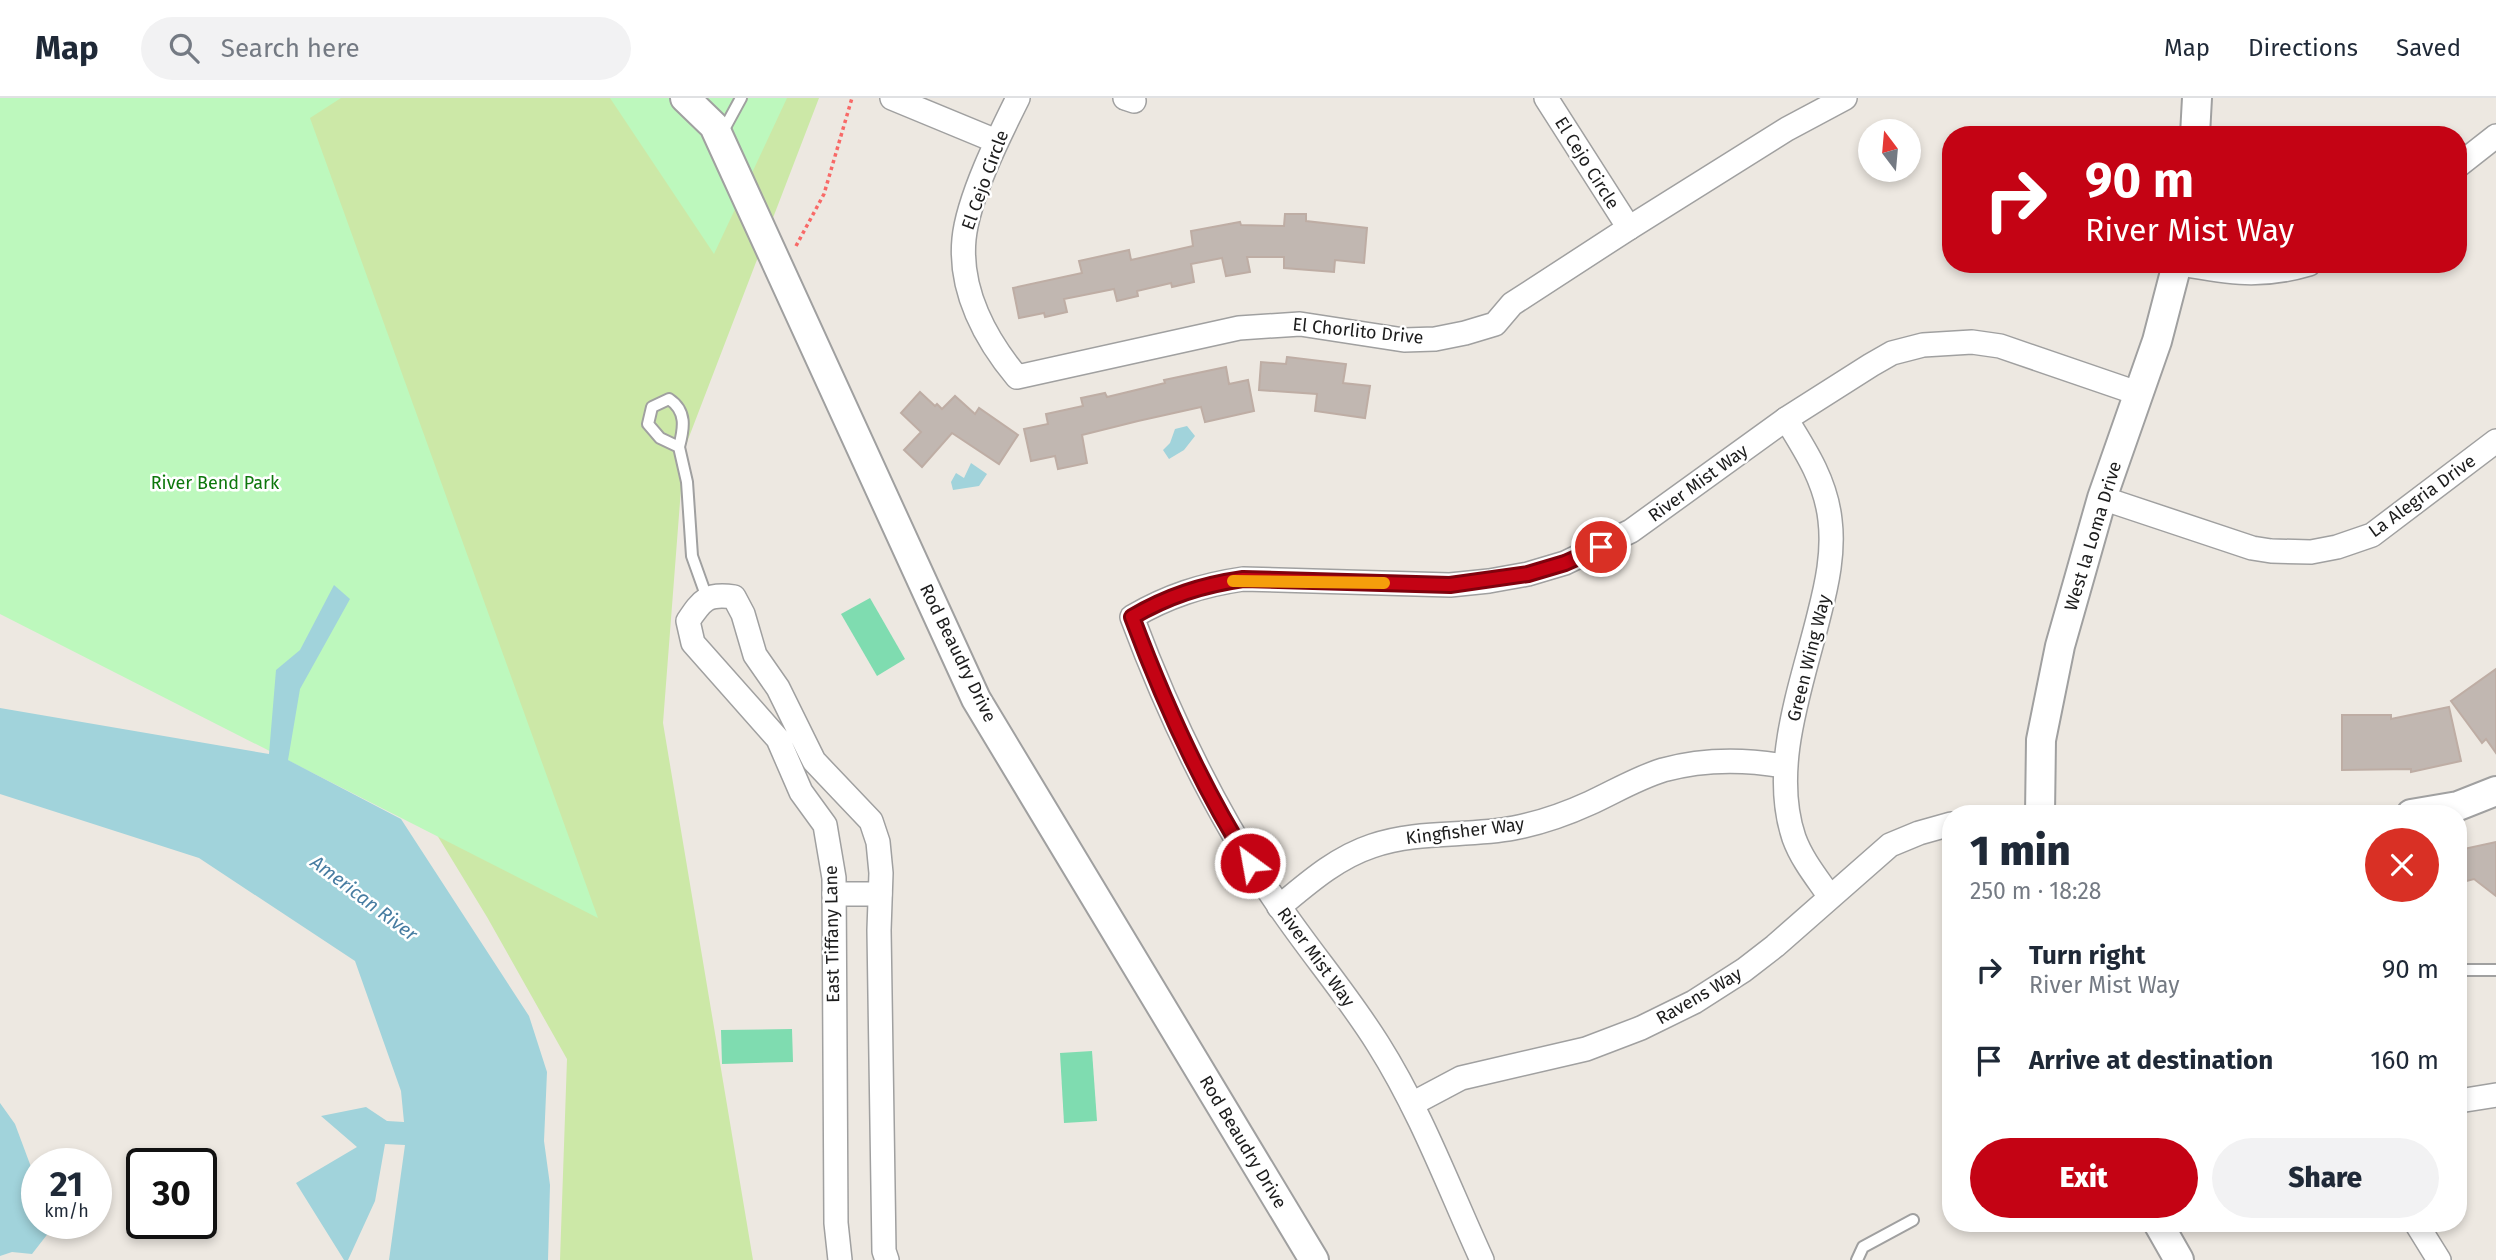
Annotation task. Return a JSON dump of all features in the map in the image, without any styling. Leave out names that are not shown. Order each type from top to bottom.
[{"type":"street","name":"Rod Beaudry Drive","points":[[685,98],[714,126],[976,699],[1314,1260]]},
{"type":"street","points":[[892,98],[996,141]]},
{"type":"street","name":"El Cejo Circle","points":[[1017,377],[986,335],[967,282],[963,253],[968,217],[996,141],[1018,98]]},
{"type":"street","name":"El Cejo Circle","points":[[1546,98],[1629,228]]},
{"type":"street","name":"El Chorlito Drive","points":[[1017,377],[1239,328],[1270,324],[1330,327],[1404,340],[1435,339],[1495,324],[1511,304],[1787,129],[1845,98]]},
{"type":"street","points":[[2195,126],[2197,98]]},
{"type":"street","points":[[2467,159],[2496,136]]},
{"type":"street","name":"West la Loma Drive","points":[[2040,805],[2041,740],[2049,693],[2102,498],[2140,394],[2175,273]]},
{"type":"street","points":[[2232,273],[2251,273]]},
{"type":"street","name":"River Mist Way","points":[[1482,1260],[1412,1104],[1379,1046],[1350,1002],[1279,907],[1205,786],[1167,706],[1132,617],[1157,602],[1184,591],[1243,579],[1450,585],[1489,581],[1540,570],[1601,547],[1632,531],[1786,419],[1892,353],[1923,345],[1972,342],[2000,346],[2140,394]]},
{"type":"street","name":"Green Wing Way","points":[[1786,419],[1812,460],[1824,489],[1830,520],[1831,552],[1827,583],[1784,766],[1785,797],[1795,841],[1830,897]]},
{"type":"street","name":"La Alegria Drive","points":[[2102,498],[2252,548],[2311,552],[2337,547],[2372,535],[2496,441]]},
{"type":"street","points":[[707,598],[717,595],[734,597],[743,614],[755,655],[778,688],[814,761],[871,821],[878,842],[884,1251],[887,1260]]},
{"type":"street","name":"East Tiffany Lane","points":[[707,598],[698,605],[688,621],[693,643],[778,739],[801,792],[825,825],[834,894],[836,1223],[840,1260]]},
{"type":"street","name":"Kingfisher Way","points":[[1279,907],[1321,872],[1345,857],[1371,846],[1427,835],[1516,828],[1587,805],[1648,776],[1695,763],[1728,760],[1784,766]]},
{"type":"street","points":[[2461,805],[2496,791]]},
{"type":"street","name":"Ravens Way","points":[[1412,1104],[1461,1079],[1586,1049],[1642,1028],[1694,1002],[1744,970],[1775,946],[1890,845],[1942,827]]},
{"type":"street","points":[[834,894],[880,894]]},
{"type":"street","points":[[2467,1100],[2496,1095]]},
{"type":"street","points":[[2163,1232],[2179,1260]]},
{"type":"street","points":[[2422,1232],[2439,1260]]},
{"type":"lane","points":[[720,139],[741,98]]},
{"type":"lane","points":[[679,447],[687,482],[692,556],[707,598]]},
{"type":"lane","points":[[2467,970],[2496,970]]},
{"type":"lane","points":[[1857,1260],[1863,1247],[1913,1220]]},
{"type":"path","points":[[782,270],[824,194],[852,98]]},
{"type":"green space","points":[[0,98],[819,98],[684,450],[663,723],[753,1260],[560,1260],[567,1059],[487,917]]},
{"type":"green space","name":"River Bend Park","points":[[0,98],[341,98],[310,118],[598,918],[0,614]]},
{"type":"green space","points":[[610,98],[787,98],[714,254]]},
{"type":"green space","points":[[870,598],[905,659],[877,676],[841,614]]},
{"type":"green space","points":[[792,1029],[793,1062],[722,1064],[721,1030]]},
{"type":"green space","points":[[1092,1051],[1097,1121],[1064,1123],[1060,1053]]},
{"type":"water","points":[[1187,426],[1195,436],[1184,450],[1169,459],[1163,450],[1170,443],[1175,429]]},
{"type":"water","points":[[971,463],[987,474],[979,486],[953,490],[951,482],[956,473],[964,478]]},
{"type":"water","name":"American River","points":[[334,585],[350,599],[300,689],[288,760],[401,819],[529,1016],[547,1072],[544,1141],[550,1185],[548,1260],[389,1260],[405,1145],[385,1144],[375,1201],[348,1260],[344,1260],[296,1183],[357,1147],[321,1116],[366,1107],[387,1121],[404,1122],[401,1091],[355,961],[199,858],[0,794],[0,708],[269,754],[276,670],[300,650]]},
{"type":"water","points":[[0,1103],[15,1124],[24,1148],[21,1148],[21,1239],[44,1239],[32,1254],[12,1252],[0,1256]]},
{"type":"building","points":[[1285,214],[1306,214],[1306,221],[1367,228],[1364,263],[1335,260],[1334,272],[1284,268],[1284,257],[1247,257],[1250,272],[1226,276],[1222,258],[1191,264],[1194,282],[1172,287],[1171,283],[1137,291],[1138,296],[1117,301],[1114,289],[1064,299],[1067,312],[1045,317],[1044,313],[1019,318],[1013,288],[1082,273],[1079,261],[1129,250],[1131,260],[1193,246],[1191,231],[1240,222],[1241,225],[1284,226]]},
{"type":"building","points":[[1287,357],[1346,364],[1343,383],[1370,386],[1365,418],[1315,411],[1317,394],[1259,390],[1261,362],[1286,364]]},
{"type":"building","points":[[1226,367],[1229,384],[1248,380],[1254,411],[1205,422],[1201,407],[1138,421],[1082,435],[1087,463],[1058,469],[1055,456],[1031,461],[1024,429],[1048,424],[1046,414],[1083,406],[1081,398],[1105,393],[1107,397],[1165,383],[1164,380]]},
{"type":"building","points":[[920,392],[942,409],[955,396],[975,414],[979,408],[1018,435],[999,464],[952,433],[922,467],[904,450],[921,432],[901,413]]},
{"type":"building","points":[[2496,669],[2496,753],[2486,739],[2482,743],[2451,701]]},
{"type":"building","points":[[2449,707],[2461,761],[2411,772],[2411,769],[2342,770],[2342,715],[2391,715],[2391,719]]},
{"type":"building","points":[[2496,842],[2496,896],[2474,879],[2467,881],[2467,848]]},
{"type":"slow traffic","points":[[1233,581],[1243,579],[1384,583]]},
{"type":"route","points":[[1250,863],[1205,786],[1177,729],[1132,617],[1157,602],[1213,583],[1243,579],[1450,585],[1528,574],[1565,563],[1601,547]]}]
